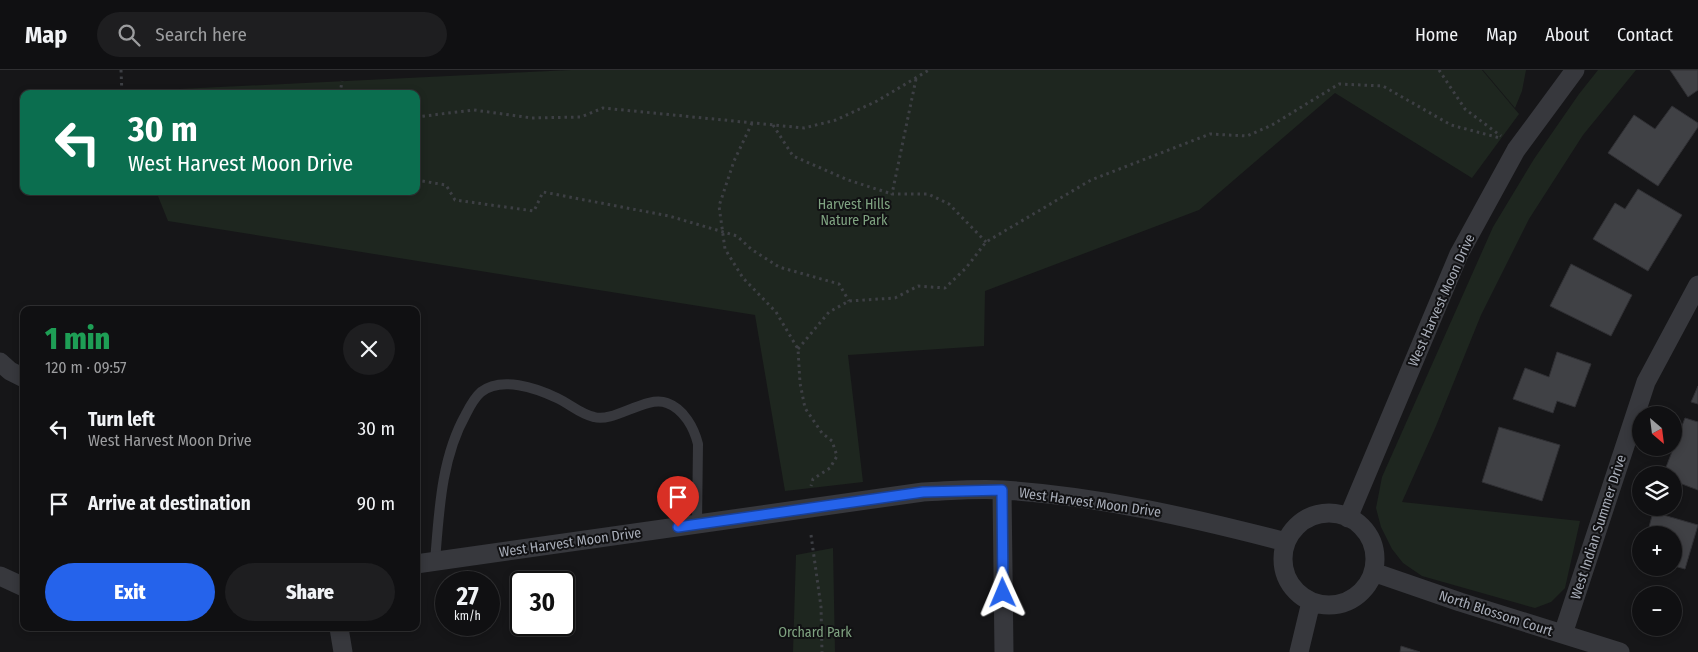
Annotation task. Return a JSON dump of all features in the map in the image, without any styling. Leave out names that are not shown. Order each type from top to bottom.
[{"type":"street","name":"West Harvest Moon Drive","points":[[1348,518],[1459,254],[1516,150],[1575,70]]},
{"type":"street","name":"West Indian Summer Drive","points":[[1563,634],[1646,382],[1698,285]]},
{"type":"street","points":[[0,362],[10,371],[20,376]]},
{"type":"street","name":"West Harvest Moon Drive","points":[[420,564],[923,492],[1002,490],[1110,502],[1206,521],[1286,542]]},
{"type":"street","points":[[1002,490],[1004,652]]},
{"type":"street","points":[[1334,514],[1348,518],[1368,534],[1373,546],[1375,559],[1373,572],[1366,586],[1355,597],[1341,604],[1326,605],[1311,602],[1299,594],[1290,583],[1284,570],[1283,556],[1286,542],[1294,530],[1305,520],[1312,517],[1334,514]]},
{"type":"street","name":"North Blossom Court","points":[[1373,572],[1620,652]]},
{"type":"street","points":[[0,576],[20,585]]},
{"type":"street","points":[[1299,652],[1311,602]]},
{"type":"street","points":[[340,631],[343,652]]},
{"type":"lane","points":[[435,562],[440,499],[457,429],[473,401],[481,392],[490,387],[511,384],[535,390],[558,398],[580,412],[596,418],[619,414],[640,405],[660,401],[670,404],[682,413],[696,435],[698,444],[697,524]]},
{"type":"path","points":[[121,70],[122,90]]},
{"type":"path","points":[[420,117],[474,110],[532,118],[581,117],[603,108],[804,128],[836,120],[877,101],[929,70]]},
{"type":"path","points":[[798,349],[829,312],[849,302],[895,298],[918,286],[945,288],[966,268],[986,242],[1091,180],[1210,134],[1246,136],[1272,125],[1339,84],[1383,86],[1451,124],[1503,138],[1465,109],[1439,70]]},
{"type":"path","points":[[892,194],[916,79]]},
{"type":"path","points":[[341,90],[342,81]]},
{"type":"path","points":[[752,123],[734,161],[719,206],[722,232],[725,249],[743,278],[776,312],[798,349],[800,383],[805,408],[822,433],[832,441],[837,456],[830,468],[813,479],[810,488]]},
{"type":"path","points":[[773,125],[793,156],[848,180],[892,194],[928,194],[949,204],[986,242]]},
{"type":"path","points":[[420,181],[446,185],[455,200],[534,211],[543,192],[669,216],[737,236],[752,249],[779,267],[839,284],[849,302]]},
{"type":"path","points":[[811,535],[822,607],[822,652]]},
{"type":"green space","name":"Harvest Hills Nature Park","points":[[571,70],[1482,70],[1519,114],[1472,178],[1335,93],[1199,210],[985,291],[984,346],[848,355],[863,482],[785,491],[755,315],[168,221],[158,195],[420,195],[420,90],[159,90]]},
{"type":"green space","points":[[1483,70],[1526,70],[1522,91],[1515,108]]},
{"type":"green space","points":[[1598,70],[1636,70],[1583,135],[1529,219],[1481,315],[1436,426],[1402,502],[1580,521],[1565,588],[1551,602],[1535,608],[1422,576],[1403,563],[1392,549],[1381,527],[1376,508],[1382,477],[1493,227],[1534,159]]},
{"type":"green space","name":"Orchard Park","points":[[833,548],[835,652],[793,652],[796,555]]},
{"type":"building","points":[[1670,70],[1698,70],[1698,90],[1688,97]]},
{"type":"building","points":[[1672,106],[1698,123],[1698,127],[1658,186],[1608,153],[1634,115],[1655,129]]},
{"type":"building","points":[[1638,189],[1682,215],[1648,271],[1593,239],[1615,203],[1625,209]]},
{"type":"building","points":[[1571,264],[1632,295],[1611,336],[1550,306]]},
{"type":"building","points":[[1557,352],[1591,364],[1575,407],[1557,401],[1553,413],[1513,399],[1525,368],[1549,377]]},
{"type":"building","points":[[1698,386],[1698,404],[1691,402]]},
{"type":"building","points":[[1685,418],[1698,422],[1698,490],[1682,484],[1682,466],[1666,466],[1670,456],[1682,456],[1682,426]]},
{"type":"building","points":[[1499,427],[1560,445],[1542,501],[1482,482]]},
{"type":"building","points":[[1652,516],[1667,516],[1698,525],[1685,569],[1682,568],[1682,526],[1649,526]]},
{"type":"building","points":[[1401,646],[1420,652],[1400,652]]},
{"type":"route","points":[[678,527],[923,492],[1002,490],[1003,593]]}]
